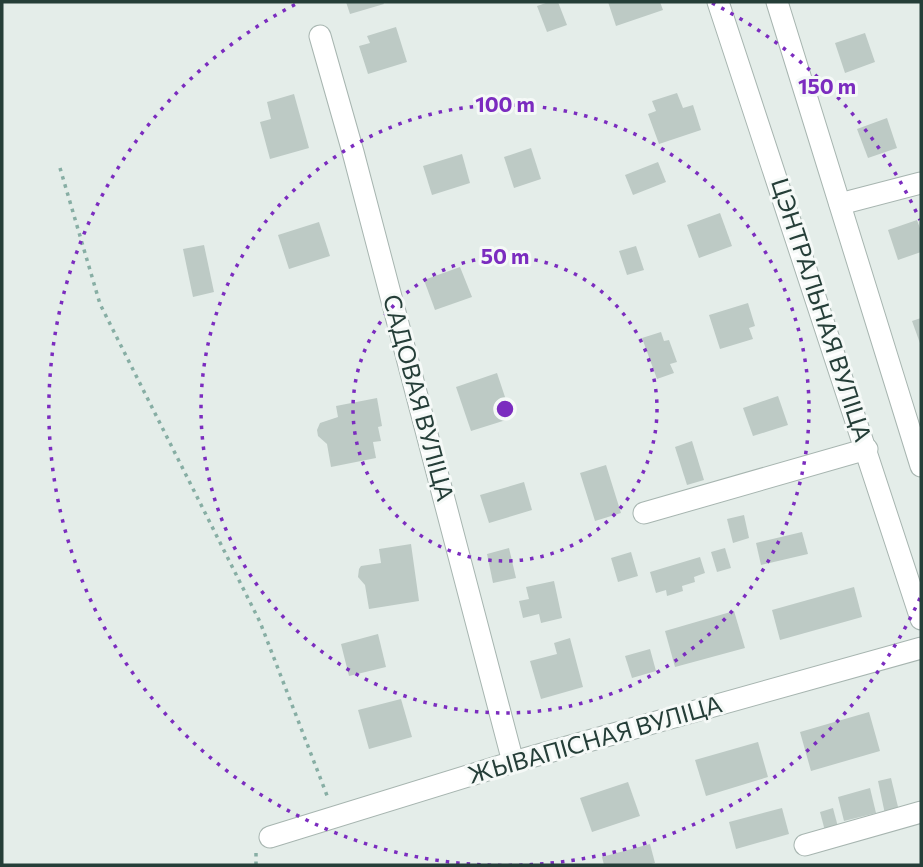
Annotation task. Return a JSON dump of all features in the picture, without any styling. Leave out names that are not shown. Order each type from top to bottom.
[{"type":"street","name":"ЦЭНТРАЛЬНАЯ ВУЛІЦА","points":[[718,2],[921,619]]},
{"type":"street","points":[[777,2],[921,466]]},
{"type":"street","name":"САДОВАЯ ВУЛІЦА","points":[[320,36],[513,762]]},
{"type":"street","points":[[839,204],[921,183]]},
{"type":"street","points":[[644,513],[867,449]]},
{"type":"street","name":"ЖЫВАПІСНАЯ ВУЛІЦА","points":[[270,837],[513,762],[921,648]]},
{"type":"street","points":[[805,845],[921,812]]},
{"type":"path","points":[[60,168],[100,304],[260,622],[335,816]]},
{"type":"building","points":[[346,2],[383,2],[384,4],[350,14]]},
{"type":"building","points":[[558,2],[567,25],[547,32],[537,6]]},
{"type":"building","points":[[608,2],[660,2],[663,10],[616,26]]},
{"type":"building","points":[[396,27],[407,62],[368,74],[359,46],[370,43],[367,36]]},
{"type":"building","points":[[865,33],[875,62],[845,73],[835,43]]},
{"type":"building","points":[[677,93],[683,108],[693,105],[701,130],[659,144],[648,114],[656,111],[652,101]]},
{"type":"building","points":[[294,94],[309,148],[270,159],[260,122],[271,119],[267,102]]},
{"type":"building","points":[[887,118],[897,148],[868,158],[857,129]]},
{"type":"building","points":[[531,148],[541,179],[514,188],[504,157]]},
{"type":"building","points":[[462,154],[470,183],[432,195],[423,166]]},
{"type":"building","points":[[658,162],[666,182],[633,195],[625,175]]},
{"type":"building","points":[[720,213],[732,246],[699,258],[687,225]]},
{"type":"building","points":[[917,220],[921,231],[921,252],[898,260],[888,230]]},
{"type":"building","points":[[319,222],[330,256],[289,269],[278,235]]},
{"type":"building","points":[[204,245],[214,292],[193,297],[183,249]]},
{"type":"building","points":[[636,246],[644,270],[627,275],[619,251]]},
{"type":"building","points":[[460,267],[472,297],[435,310],[424,280]]},
{"type":"building","points":[[748,303],[755,326],[749,328],[753,339],[720,349],[709,315]]},
{"type":"building","points":[[921,318],[921,346],[912,321]]},
{"type":"building","points":[[661,332],[664,341],[669,340],[677,362],[670,364],[674,373],[657,379],[642,338]]},
{"type":"building","points":[[497,373],[512,418],[471,431],[456,387]]},
{"type":"building","points":[[778,396],[788,425],[753,436],[743,408]]},
{"type":"building","points":[[377,398],[382,426],[378,427],[381,441],[373,442],[376,458],[331,467],[327,444],[318,436],[320,423],[338,417],[336,406]]},
{"type":"building","points":[[692,441],[704,480],[687,485],[675,447]]},
{"type":"building","points":[[606,465],[621,513],[595,521],[580,473]]},
{"type":"building","points":[[524,482],[532,510],[489,523],[480,495]]},
{"type":"building","points":[[744,515],[749,538],[733,543],[727,519]]},
{"type":"building","points":[[802,532],[808,554],[761,565],[756,543]]},
{"type":"building","points":[[411,544],[419,601],[369,609],[365,585],[358,577],[359,569],[361,566],[381,563],[379,549]]},
{"type":"building","points":[[509,548],[516,578],[493,583],[487,554]]},
{"type":"building","points":[[725,548],[731,568],[717,572],[711,552]]},
{"type":"building","points":[[631,552],[638,576],[618,582],[611,558]]},
{"type":"building","points":[[700,557],[705,573],[694,577],[695,582],[682,586],[683,591],[667,596],[666,590],[656,593],[650,572]]},
{"type":"building","points":[[554,581],[562,618],[541,623],[539,614],[523,618],[519,601],[529,599],[526,587]]},
{"type":"building","points":[[854,587],[862,617],[780,640],[772,610]]},
{"type":"building","points":[[734,611],[745,648],[675,667],[665,631]]},
{"type":"building","points":[[378,634],[386,667],[349,676],[341,644]]},
{"type":"building","points":[[570,638],[583,687],[541,699],[530,661],[557,654],[554,643]]},
{"type":"building","points":[[650,649],[656,671],[632,678],[625,656]]},
{"type":"building","points":[[401,699],[412,737],[369,749],[358,710]]},
{"type":"building","points":[[869,712],[880,751],[811,771],[800,732]]},
{"type":"building","points":[[758,742],[768,777],[706,796],[695,760]]},
{"type":"building","points":[[891,778],[899,811],[885,814],[878,781]]},
{"type":"building","points":[[628,782],[640,816],[592,832],[580,798]]},
{"type":"building","points":[[870,788],[876,813],[844,821],[838,797]]},
{"type":"building","points":[[782,808],[789,834],[736,849],[729,822]]},
{"type":"building","points":[[833,808],[838,827],[825,831],[820,812]]},
{"type":"building","points":[[650,844],[655,863],[604,865],[602,857]]}]
